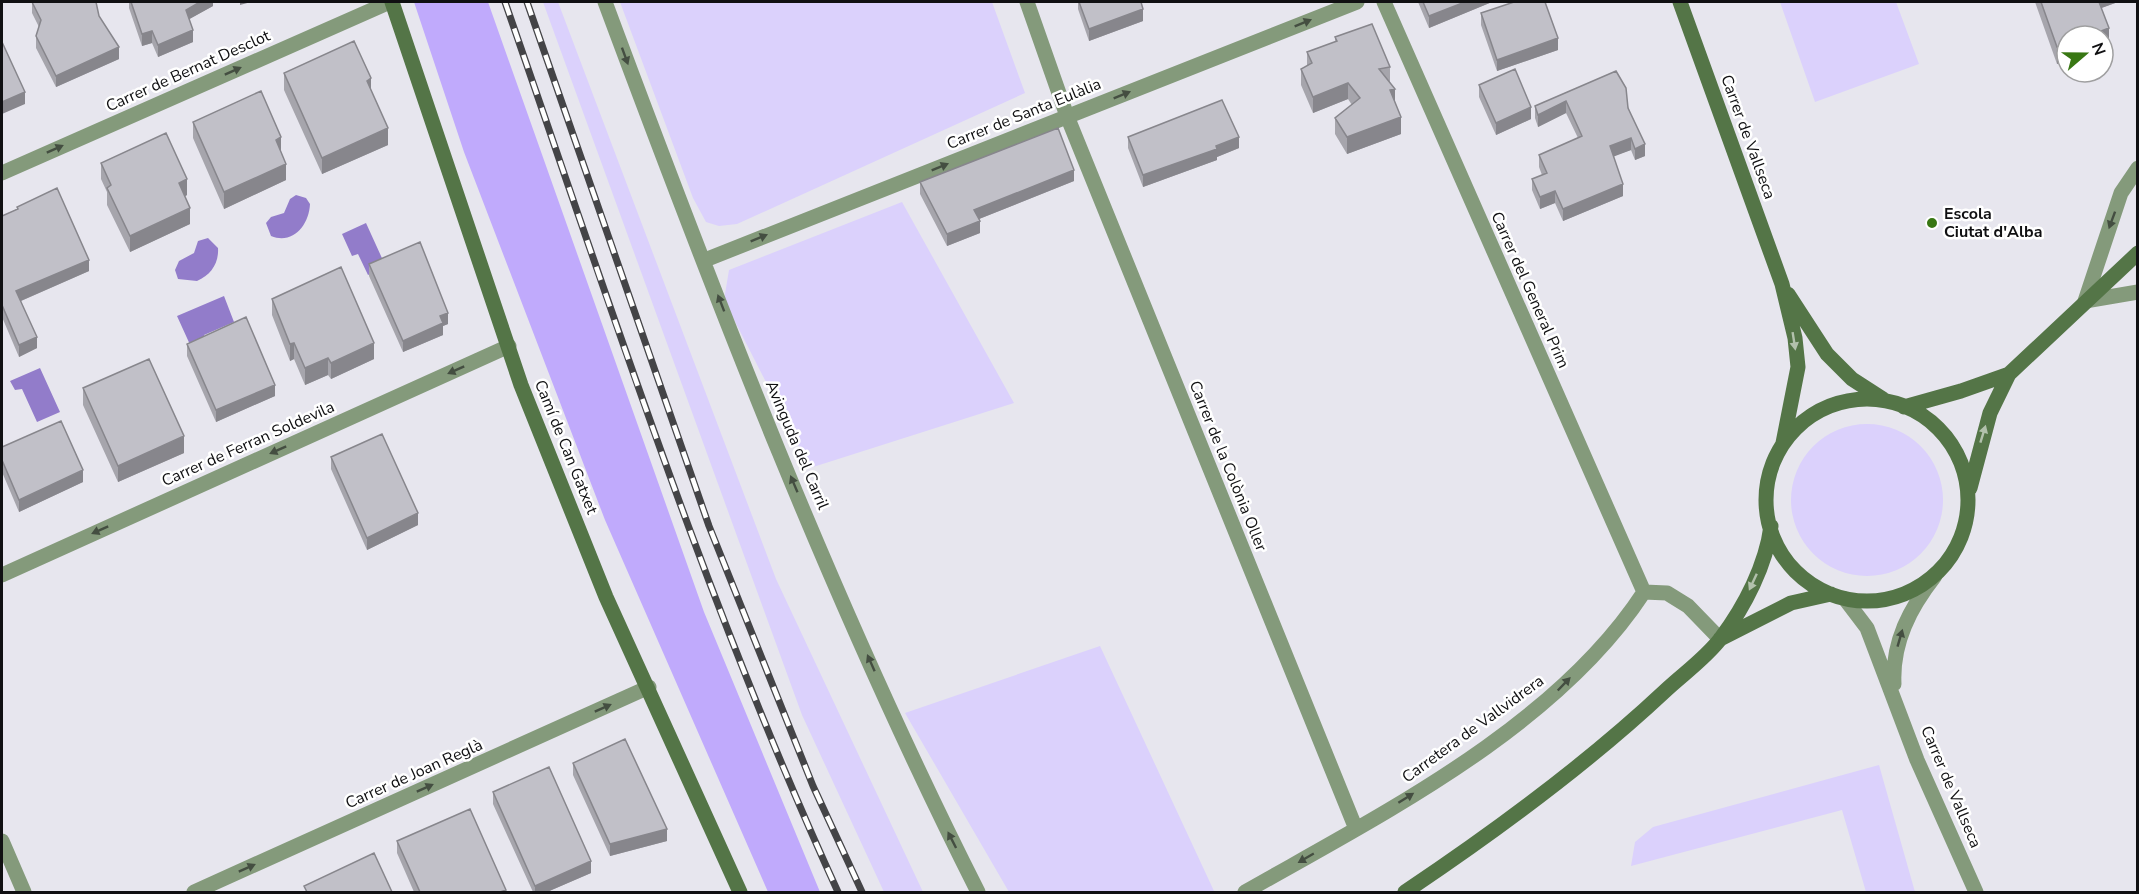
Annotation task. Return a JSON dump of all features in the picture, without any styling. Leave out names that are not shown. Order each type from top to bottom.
[{"type":"main road","name":"Camí de Can Gatxet","points":[[391,2],[521,385],[606,597],[649,687],[740,892]]},
{"type":"main road","name":"Carrer de Vallseca","points":[[1680,2],[1782,284]]},
{"type":"main road","points":[[1887,401],[1847,401],[1809,416],[1783,443],[1774,460],[1766,499],[1771,526],[1790,566],[1809,582],[1838,597],[1856,602],[1892,599],[1909,593],[1935,576],[1953,553],[1964,532],[1969,490],[1990,413],[2009,374],[2138,253]]},
{"type":"main road","points":[[1782,284],[1827,354],[1852,379],[1887,401],[1928,420],[1943,434],[1963,469],[1969,490]]},
{"type":"main road","points":[[1782,284],[1795,338],[1798,367],[1783,443]]},
{"type":"main road","points":[[1904,407],[1961,392],[2009,374]]},
{"type":"main road","points":[[1405,892],[1539,798],[1639,715],[1720,639],[1747,596],[1762,564],[1771,526]]},
{"type":"main road","points":[[1720,639],[1791,603],[1838,597]]},
{"type":"street","name":"Carrer de Bernat Desclot","points":[[2,173],[391,2]]},
{"type":"street","name":"Avinguda del Carril","points":[[605,2],[767,422],[927,791],[978,892]]},
{"type":"street","name":"Carrer de la Colònia Oller","points":[[1027,2],[1067,116],[1356,829]]},
{"type":"street","name":"Carrer de Santa Eulàlia","points":[[705,260],[1356,2]]},
{"type":"street","name":"Carrer del General Prim","points":[[1384,2],[1644,592]]},
{"type":"street","points":[[2138,168],[2121,193],[2085,301],[2138,292]]},
{"type":"street","name":"Carrer de Ferran Soldevila","points":[[2,575],[509,346]]},
{"type":"street","name":"Carrer de Vallseca","points":[[1894,696],[1893,665],[1902,630],[1917,600],[1935,576]]},
{"type":"street","points":[[1644,592],[1667,592],[1688,606],[1720,639]]},
{"type":"street","name":"Carretera de Vallvidrera","points":[[1245,892],[1356,829],[1443,775],[1547,702],[1625,621],[1644,592]]},
{"type":"street","name":"Carrer de Vallseca","points":[[1838,597],[1867,628],[1917,760],[1976,892]]},
{"type":"street","name":"Carrer de Joan Reglà","points":[[194,892],[649,687]]},
{"type":"street","points":[[2,842],[24,892]]},
{"type":"shaded area","points":[[414,2],[488,2],[704,612],[820,892],[768,892],[605,520],[464,152]]},
{"type":"shaded area","points":[[543,2],[558,2],[776,579],[923,892],[884,892],[802,715]]},
{"type":"shaded area","points":[[620,2],[992,2],[1025,93],[737,224],[719,226],[706,222],[693,198]]},
{"type":"shaded area","points":[[1780,2],[1896,2],[1919,64],[1815,102]]},
{"type":"shaded area","points":[[296,195],[306,198],[310,204],[303,226],[286,238],[271,236],[266,223],[271,217],[284,213],[290,199]]},
{"type":"shaded area","points":[[902,202],[1014,403],[810,468],[724,300],[729,270]]},
{"type":"shaded area","points":[[366,223],[386,267],[368,275],[358,254],[352,256],[342,234]]},
{"type":"shaded area","points":[[208,238],[218,248],[213,268],[197,281],[178,279],[175,270],[179,261],[194,253],[198,241]]},
{"type":"shaded area","points":[[224,296],[234,322],[204,335],[204,343],[192,349],[177,316]]},
{"type":"shaded area","points":[[40,368],[60,412],[37,422],[22,389],[15,390],[10,381]]},
{"type":"shaded area","points":[[1867,424],[1896,429],[1921,446],[1938,471],[1943,500],[1938,529],[1921,554],[1896,571],[1867,576],[1838,571],[1813,554],[1796,529],[1791,500],[1796,471],[1813,446],[1838,429]]},
{"type":"shaded area","points":[[1100,646],[1214,891],[1009,892],[905,713]]},
{"type":"shaded area","points":[[1879,765],[1915,892],[1866,892],[1842,810],[1631,866],[1635,842],[1653,827]]},
{"type":"building","points":[[32,2],[96,2],[99,16],[119,47],[56,76],[36,36],[41,20]]},
{"type":"building","points":[[131,2],[200,2],[186,10],[193,30],[158,45],[152,31],[142,34]]},
{"type":"building","points":[[1079,2],[1141,2],[1143,9],[1089,29]]},
{"type":"building","points":[[1423,2],[1465,2],[1429,16]]},
{"type":"building","points":[[1514,2],[1545,2],[1558,38],[1497,60],[1481,13]]},
{"type":"building","points":[[2041,2],[2099,2],[2107,24],[2055,24],[2055,41]]},
{"type":"building","points":[[1372,24],[1390,67],[1379,69],[1395,89],[1390,90],[1401,117],[1347,137],[1335,118],[1360,98],[1348,83],[1313,97],[1301,69],[1312,63],[1307,52],[1337,41],[1335,37]]},
{"type":"building","points":[[354,41],[371,78],[367,81],[388,128],[322,158],[284,73]]},
{"type":"building","points":[[2,42],[25,92],[2,102]]},
{"type":"building","points":[[1515,69],[1531,107],[1496,123],[1479,85]]},
{"type":"building","points":[[1616,71],[1626,88],[1628,108],[1645,144],[1635,149],[1631,138],[1610,146],[1623,184],[1563,209],[1555,191],[1540,197],[1532,179],[1547,173],[1539,155],[1582,136],[1566,101],[1538,115],[1535,106]]},
{"type":"building","points":[[261,91],[281,137],[276,140],[286,164],[224,192],[193,122]]},
{"type":"building","points":[[1222,100],[1239,137],[1216,146],[1217,149],[1143,175],[1128,137]]},
{"type":"building","points":[[1058,128],[1074,170],[974,210],[980,221],[947,234],[920,182]]},
{"type":"building","points":[[166,133],[187,179],[179,183],[190,208],[130,236],[107,188],[111,185],[101,163]]},
{"type":"building","points":[[57,188],[89,260],[16,291],[37,337],[19,345],[2,305],[2,216]]},
{"type":"building","points":[[420,242],[448,313],[440,316],[443,323],[403,341],[369,264]]},
{"type":"building","points":[[341,267],[374,343],[331,363],[328,358],[305,368],[294,343],[290,344],[272,299]]},
{"type":"building","points":[[246,317],[275,385],[216,410],[187,344]]},
{"type":"building","points":[[149,359],[184,436],[118,466],[83,388]]},
{"type":"building","points":[[61,421],[83,470],[19,500],[2,460],[2,447]]},
{"type":"building","points":[[382,434],[418,513],[367,538],[331,457]]},
{"type":"building","points":[[625,739],[667,829],[610,844],[573,763]]},
{"type":"building","points":[[549,767],[591,861],[535,886],[493,792]]},
{"type":"building","points":[[470,809],[506,890],[500,892],[420,892],[397,841]]},
{"type":"building","points":[[374,853],[392,892],[307,892],[304,886]]},
{"type":"railway","points":[[505,2],[621,339],[702,563],[790,783],[838,892]]},
{"type":"railway","points":[[527,2],[709,526],[813,786],[862,892]]},
{"type":"place","name":"Escola Ciutat d'Alba","points":[[1932,223]]}]
